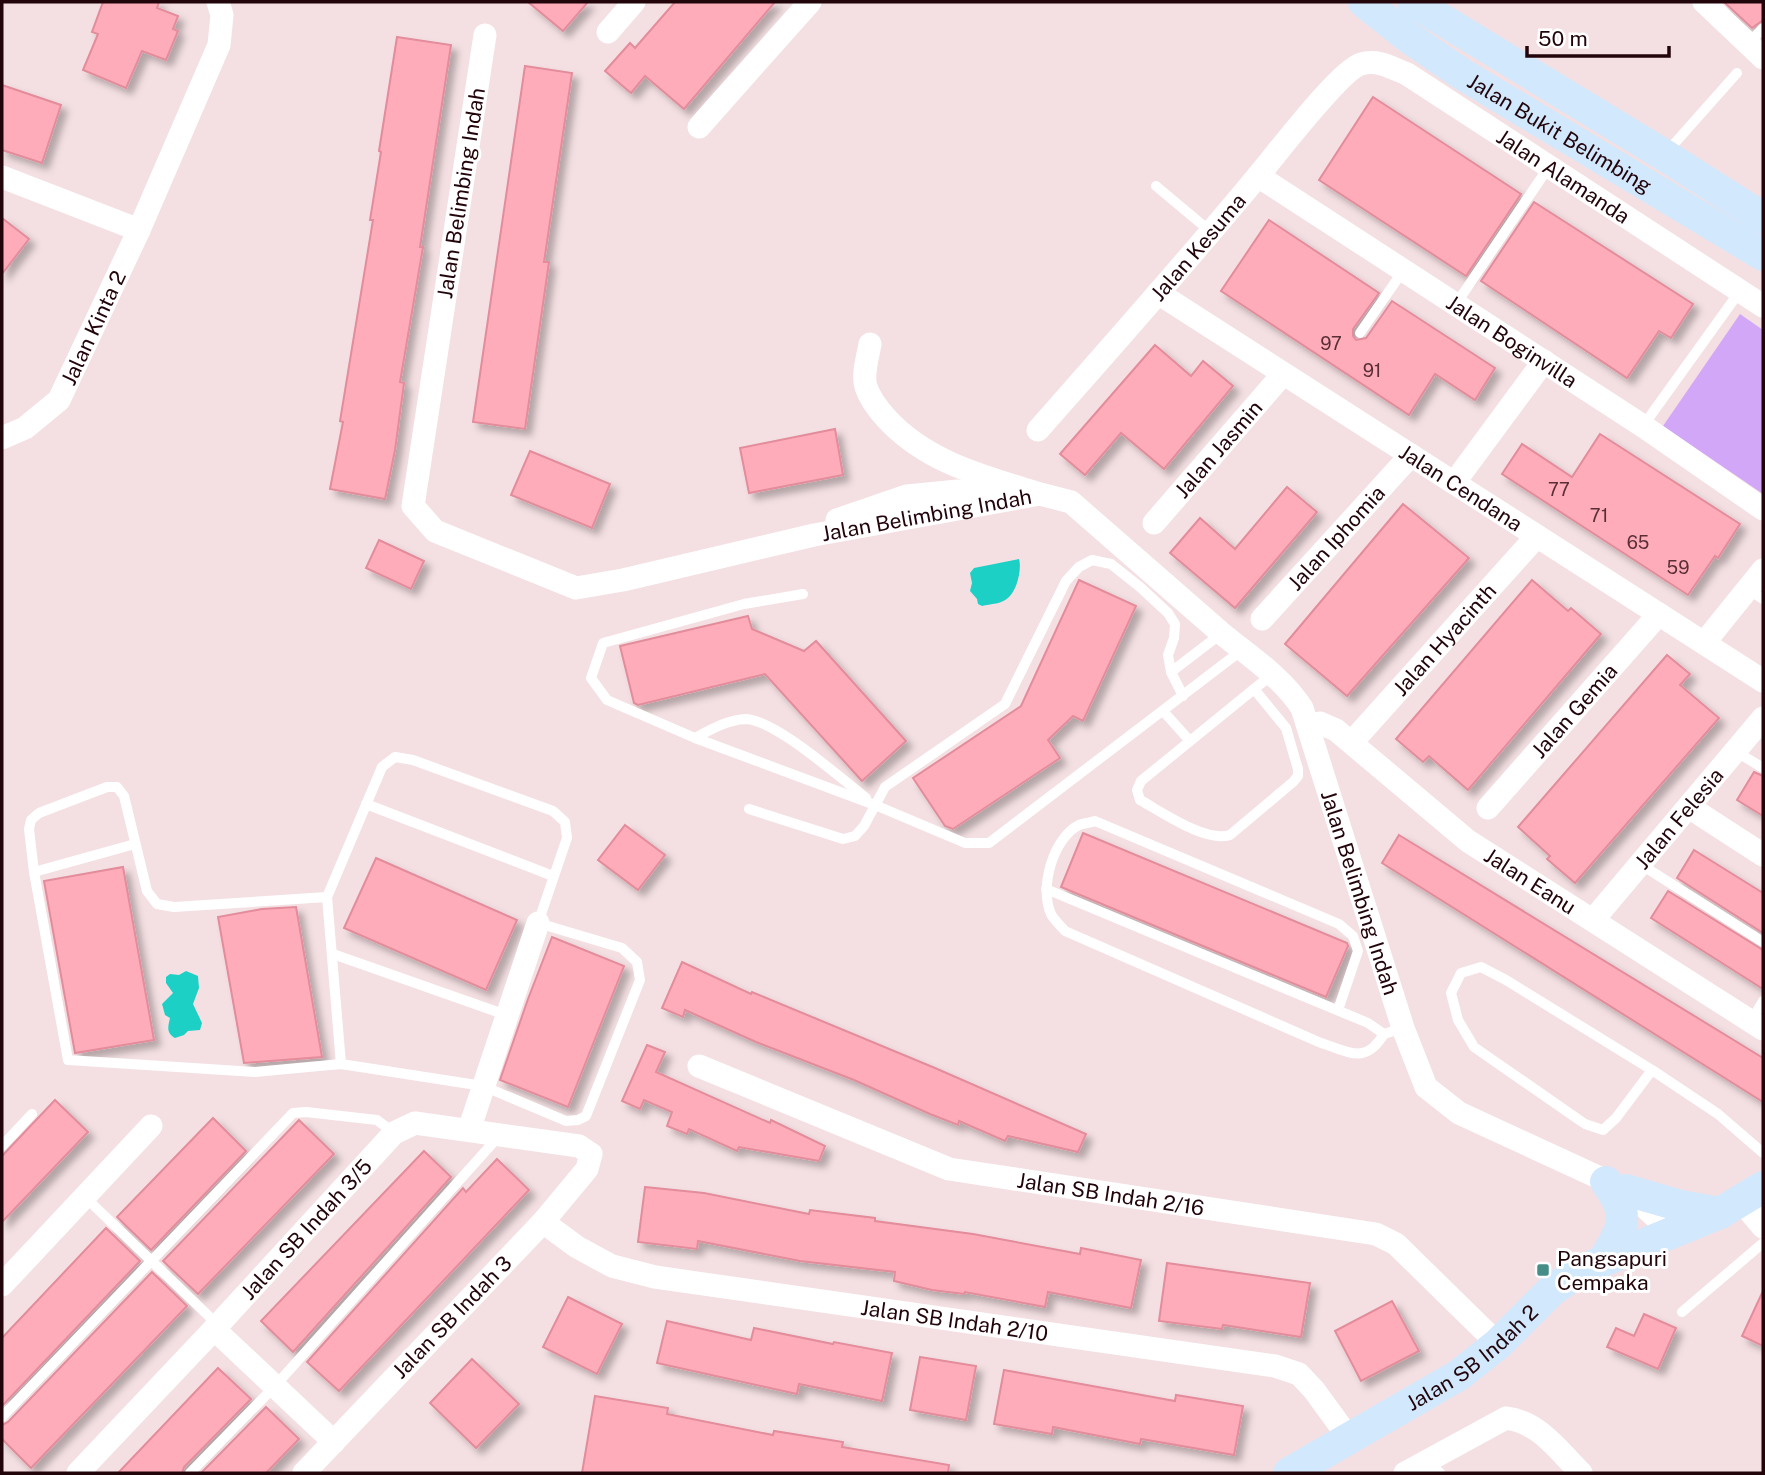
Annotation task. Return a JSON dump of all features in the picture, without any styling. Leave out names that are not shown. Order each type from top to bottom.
[{"type":"main road","name":"Jalan Bukit Belimbing","points":[[1364,2],[1408,37],[1462,74],[1763,255]]},
{"type":"main road","name":"Jalan Bukit Belimbing","points":[[1427,6],[1763,218]]},
{"type":"main road","points":[[1603,1261],[1620,1234],[1623,1215],[1616,1186],[1681,1206],[1741,1200]]},
{"type":"main road","name":"Jalan SB Indah 2","points":[[1289,1473],[1459,1375],[1498,1344],[1552,1290],[1603,1261],[1673,1233],[1741,1200]]},
{"type":"street","name":"Jalan Kinta 2","points":[[2,438],[25,428],[59,400],[139,230],[219,45],[222,15],[218,2]]},
{"type":"street","points":[[608,32],[634,2]]},
{"type":"street","points":[[699,127],[810,2]]},
{"type":"street","points":[[1703,2],[1758,43]]},
{"type":"street","points":[[1408,37],[1427,6]]},
{"type":"street","name":"Jalan Belimbing Indah","points":[[485,35],[413,506],[435,531],[576,588],[623,580],[814,535],[1040,494],[1071,502],[1222,634],[1273,674],[1302,708],[1393,1031],[1426,1087],[1459,1113],[1616,1186],[1673,1233]]},
{"type":"street","name":"Jalan Alamanda","points":[[1360,64],[1381,63],[1407,74],[1763,306]]},
{"type":"street","name":"Jalan Kesuma","points":[[1038,430],[1336,84],[1360,64]]},
{"type":"street","points":[[2,177],[139,230]]},
{"type":"street","name":"Jalan Boginvilla","points":[[1258,177],[1643,426],[1763,509]]},
{"type":"street","name":"Jalan Cendana","points":[[1158,293],[1763,681]]},
{"type":"street","points":[[870,344],[864,384],[874,405],[900,434],[932,456],[1040,494]]},
{"type":"street","points":[[1454,483],[1544,361]]},
{"type":"street","name":"Jalan Jasmin","points":[[1154,523],[1283,374]]},
{"type":"street","name":"Jalan Iphomia","points":[[1262,619],[1411,455]]},
{"type":"street","name":"Jalan Hyacinth","points":[[1352,743],[1538,536]]},
{"type":"street","points":[[1704,643],[1756,594],[1763,570]]},
{"type":"street","name":"Jalan Gemia","points":[[1489,808],[1659,614]]},
{"type":"street","name":"Jalan Felesia","points":[[1593,920],[1763,718]]},
{"type":"street","name":"Jalan Eanu","points":[[1308,725],[1320,723],[1336,730],[1468,841],[1757,1025]]},
{"type":"street","points":[[1689,807],[1763,855]]},
{"type":"street","points":[[469,1130],[538,923]]},
{"type":"street","name":"Jalan SB Indah 2/16","points":[[699,1066],[949,1169],[1376,1234],[1396,1244],[1498,1344]]},
{"type":"street","points":[[394,1133],[415,1123],[500,1135]]},
{"type":"street","points":[[2,1286],[151,1126]]},
{"type":"street","name":"Jalan SB Indah 3/5","points":[[78,1473],[394,1133]]},
{"type":"street","name":"Jalan SB Indah 3","points":[[304,1473],[543,1222],[587,1169],[591,1154],[579,1146],[500,1135]]},
{"type":"street","points":[[1741,1200],[1763,1227]]},
{"type":"street","name":"Jalan SB Indah 2/10","points":[[543,1222],[577,1247],[612,1266],[655,1277],[1275,1366],[1299,1374],[1349,1438]]},
{"type":"street","points":[[216,1327],[334,1442]]},
{"type":"street","points":[[1405,1473],[1433,1467],[1506,1418],[1521,1420],[1534,1427],[1581,1473]]},
{"type":"lane","points":[[1664,155],[1737,73]]},
{"type":"lane","points":[[1455,305],[1548,167]]},
{"type":"lane","points":[[1156,186],[1211,232]]},
{"type":"lane","points":[[1360,333],[1403,271]]},
{"type":"lane","points":[[1643,426],[1740,291]]},
{"type":"lane","points":[[749,809],[843,839],[855,836],[885,788],[1005,704],[1066,581],[1079,567],[1092,560],[1111,564],[1168,613],[1175,624],[1174,638],[1168,655],[1171,672],[1183,696]]},
{"type":"lane","points":[[803,594],[744,604],[603,643],[591,678],[607,700],[695,738],[875,805],[965,843],[989,843],[1242,650]]},
{"type":"lane","points":[[1171,672],[1222,634]]},
{"type":"lane","points":[[1254,689],[1286,728],[1298,776],[1230,835],[1214,837],[1173,819],[1140,800],[1137,790],[1141,780],[1190,741],[1254,689],[1273,674]]},
{"type":"lane","points":[[1163,711],[1190,741]]},
{"type":"lane","points":[[695,738],[720,725],[744,719],[762,722],[785,736],[875,805]]},
{"type":"lane","points":[[1735,751],[1763,768]]},
{"type":"lane","points":[[327,897],[174,907],[157,904],[147,891],[124,796],[117,787],[107,787],[39,813],[31,820],[29,829],[34,872],[68,1060],[255,1072],[341,1064],[483,1086],[566,1121],[586,1116],[640,980],[637,962],[622,948],[538,923],[567,838],[565,822],[553,811],[413,760],[395,757],[382,767],[327,897],[341,1064]]},
{"type":"lane","points":[[366,804],[553,876]]},
{"type":"lane","points":[[1046,889],[1368,1023],[1393,1031],[1375,1048],[1359,1055],[1321,1043],[1065,931],[1051,914],[1046,889],[1049,868],[1062,842],[1078,826],[1095,821],[1339,924],[1353,936],[1358,951],[1338,1010]]},
{"type":"lane","points":[[34,872],[135,844]]},
{"type":"lane","points":[[1640,864],[1763,942]]},
{"type":"lane","points":[[333,954],[506,1014]]},
{"type":"lane","points":[[1652,1070],[1616,1118],[1603,1130],[1585,1124],[1474,1047],[1458,1020],[1451,993],[1461,974],[1481,967],[1652,1070],[1718,1114],[1763,1153]]},
{"type":"lane","points":[[1757,1025],[1763,1001]]},
{"type":"lane","points":[[2,1417],[293,1114],[306,1112],[377,1121],[394,1133]]},
{"type":"lane","points":[[2,1146],[32,1114]]},
{"type":"lane","points":[[190,1473],[275,1386],[500,1135]]},
{"type":"lane","points":[[85,1196],[216,1327]]},
{"type":"lane","points":[[1682,1312],[1763,1243]]},
{"type":"shaded area","points":[[1740,314],[1763,330],[1763,494],[1663,426]]},
{"type":"water","points":[[1019,559],[1018,579],[1009,597],[996,603],[982,606],[978,604],[970,591],[970,573],[974,568]]},
{"type":"water","points":[[186,971],[198,976],[199,988],[193,1004],[202,1023],[200,1030],[188,1031],[175,1038],[169,1032],[170,1018],[165,1015],[162,1004],[173,993],[166,983],[166,977]]},
{"type":"building","points":[[103,2],[159,2],[157,8],[178,16],[173,29],[178,31],[166,60],[142,51],[126,88],[83,70],[98,34],[92,32]]},
{"type":"building","points":[[528,2],[588,2],[563,31]]},
{"type":"building","points":[[675,2],[775,2],[684,109],[645,76],[631,93],[605,71],[630,43],[635,48]]},
{"type":"building","points":[[1724,2],[1763,2],[1763,20],[1752,28]]},
{"type":"building","points":[[397,37],[451,45],[420,247],[423,247],[400,382],[404,383],[395,450],[385,499],[330,489],[343,422],[340,421],[373,220],[370,220],[381,152],[379,151]]},
{"type":"building","points":[[525,66],[572,73],[544,262],[549,262],[525,429],[473,422]]},
{"type":"building","points":[[2,85],[61,105],[42,163],[2,150]]},
{"type":"building","points":[[1373,97],[1521,194],[1466,276],[1319,180]]},
{"type":"building","points":[[1534,202],[1693,304],[1671,338],[1659,331],[1627,378],[1481,281]]},
{"type":"building","points":[[2,218],[29,239],[2,274]]},
{"type":"building","points":[[1269,220],[1379,293],[1353,329],[1356,340],[1366,338],[1392,301],[1495,368],[1475,400],[1435,374],[1409,415],[1221,291]]},
{"type":"building","points":[[1155,345],[1191,376],[1203,361],[1233,386],[1164,469],[1121,433],[1085,475],[1060,454]]},
{"type":"building","points":[[835,429],[843,475],[749,493],[740,448]]},
{"type":"building","points":[[1600,434],[1740,524],[1718,558],[1715,556],[1688,595],[1502,474],[1522,444],[1572,477]]},
{"type":"building","points":[[530,451],[610,484],[592,528],[511,495]]},
{"type":"building","points":[[1287,487],[1317,512],[1235,608],[1170,553],[1200,518],[1235,549]]},
{"type":"building","points":[[1403,504],[1469,558],[1347,696],[1285,644]]},
{"type":"building","points":[[379,540],[424,561],[411,589],[366,568]]},
{"type":"building","points":[[1079,580],[1136,606],[1083,721],[1073,716],[1048,740],[1060,758],[953,829],[945,826],[913,778],[1021,706]]},
{"type":"building","points":[[1532,580],[1568,611],[1571,608],[1601,634],[1468,790],[1429,756],[1423,762],[1396,739]]},
{"type":"building","points":[[748,616],[752,629],[804,651],[816,641],[906,741],[862,781],[765,674],[638,705],[634,703],[620,646]]},
{"type":"building","points":[[1667,655],[1690,674],[1680,685],[1719,718],[1575,883],[1547,859],[1550,856],[1518,827]]},
{"type":"building","points":[[1754,772],[1763,776],[1763,816],[1737,800]]},
{"type":"building","points":[[625,825],[665,855],[638,890],[598,860]]},
{"type":"building","points":[[1083,833],[1347,943],[1326,997],[1061,887]]},
{"type":"building","points":[[1399,835],[1763,1058],[1763,1102],[1382,863]]},
{"type":"building","points":[[1694,850],[1763,893],[1763,933],[1677,878]]},
{"type":"building","points":[[376,858],[517,920],[486,990],[344,928]]},
{"type":"building","points":[[123,867],[154,1040],[75,1053],[44,881]]},
{"type":"building","points":[[1668,891],[1763,950],[1763,989],[1651,918]]},
{"type":"building","points":[[296,907],[322,1057],[244,1063],[218,917],[262,909]]},
{"type":"building","points":[[552,937],[624,966],[568,1107],[500,1080]]},
{"type":"building","points":[[682,962],[751,994],[752,992],[935,1068],[1086,1134],[1078,1152],[1008,1136],[1005,1141],[959,1121],[958,1125],[685,1010],[683,1017],[662,1008]]},
{"type":"building","points":[[647,1045],[665,1052],[656,1072],[770,1123],[771,1120],[825,1146],[819,1161],[739,1147],[737,1151],[689,1129],[687,1134],[667,1126],[672,1112],[644,1100],[640,1109],[622,1101]]},
{"type":"building","points":[[55,1100],[88,1132],[2,1222],[2,1156]]},
{"type":"building","points":[[213,1118],[246,1151],[151,1250],[117,1217]]},
{"type":"building","points":[[299,1120],[334,1154],[198,1294],[163,1261]]},
{"type":"building","points":[[424,1151],[451,1177],[293,1352],[261,1321]]},
{"type":"building","points":[[497,1159],[529,1190],[339,1391],[307,1362],[463,1188],[466,1192]]},
{"type":"building","points":[[645,1187],[704,1193],[809,1214],[810,1210],[875,1218],[875,1221],[973,1234],[1080,1254],[1081,1248],[1141,1260],[1131,1308],[1048,1292],[1045,1307],[965,1292],[932,1290],[894,1281],[895,1272],[800,1261],[698,1241],[697,1249],[638,1242]]},
{"type":"building","points":[[106,1228],[140,1261],[2,1406],[2,1338]]},
{"type":"building","points":[[1167,1263],[1310,1283],[1301,1337],[1223,1325],[1222,1329],[1159,1321]]},
{"type":"building","points":[[152,1272],[187,1306],[31,1468],[2,1439],[2,1425],[8,1422]]},
{"type":"building","points":[[1763,1291],[1763,1346],[1742,1336]]},
{"type":"building","points":[[568,1297],[622,1324],[597,1374],[543,1347]]},
{"type":"building","points":[[1392,1301],[1419,1351],[1361,1381],[1335,1331]]},
{"type":"building","points":[[1644,1314],[1676,1328],[1658,1369],[1607,1347],[1616,1328],[1634,1336]]},
{"type":"building","points":[[667,1321],[751,1340],[754,1328],[892,1353],[882,1401],[799,1384],[797,1394],[657,1363]]},
{"type":"building","points":[[920,1357],[976,1366],[966,1420],[910,1410]]},
{"type":"building","points":[[472,1359],[519,1404],[476,1448],[430,1403]]},
{"type":"building","points":[[218,1368],[251,1399],[184,1467],[182,1473],[118,1473]]},
{"type":"building","points":[[1004,1370],[1175,1401],[1176,1395],[1243,1406],[1234,1455],[1141,1439],[1140,1444],[1053,1427],[1052,1434],[994,1424]]},
{"type":"building","points":[[595,1396],[668,1408],[667,1414],[773,1435],[774,1431],[843,1442],[842,1447],[949,1465],[948,1473],[582,1473]]},
{"type":"building","points":[[266,1407],[299,1439],[266,1473],[201,1473]]},
{"type":"place","name":"Pangsapuri Cempaka","points":[[1543,1270]]}]
